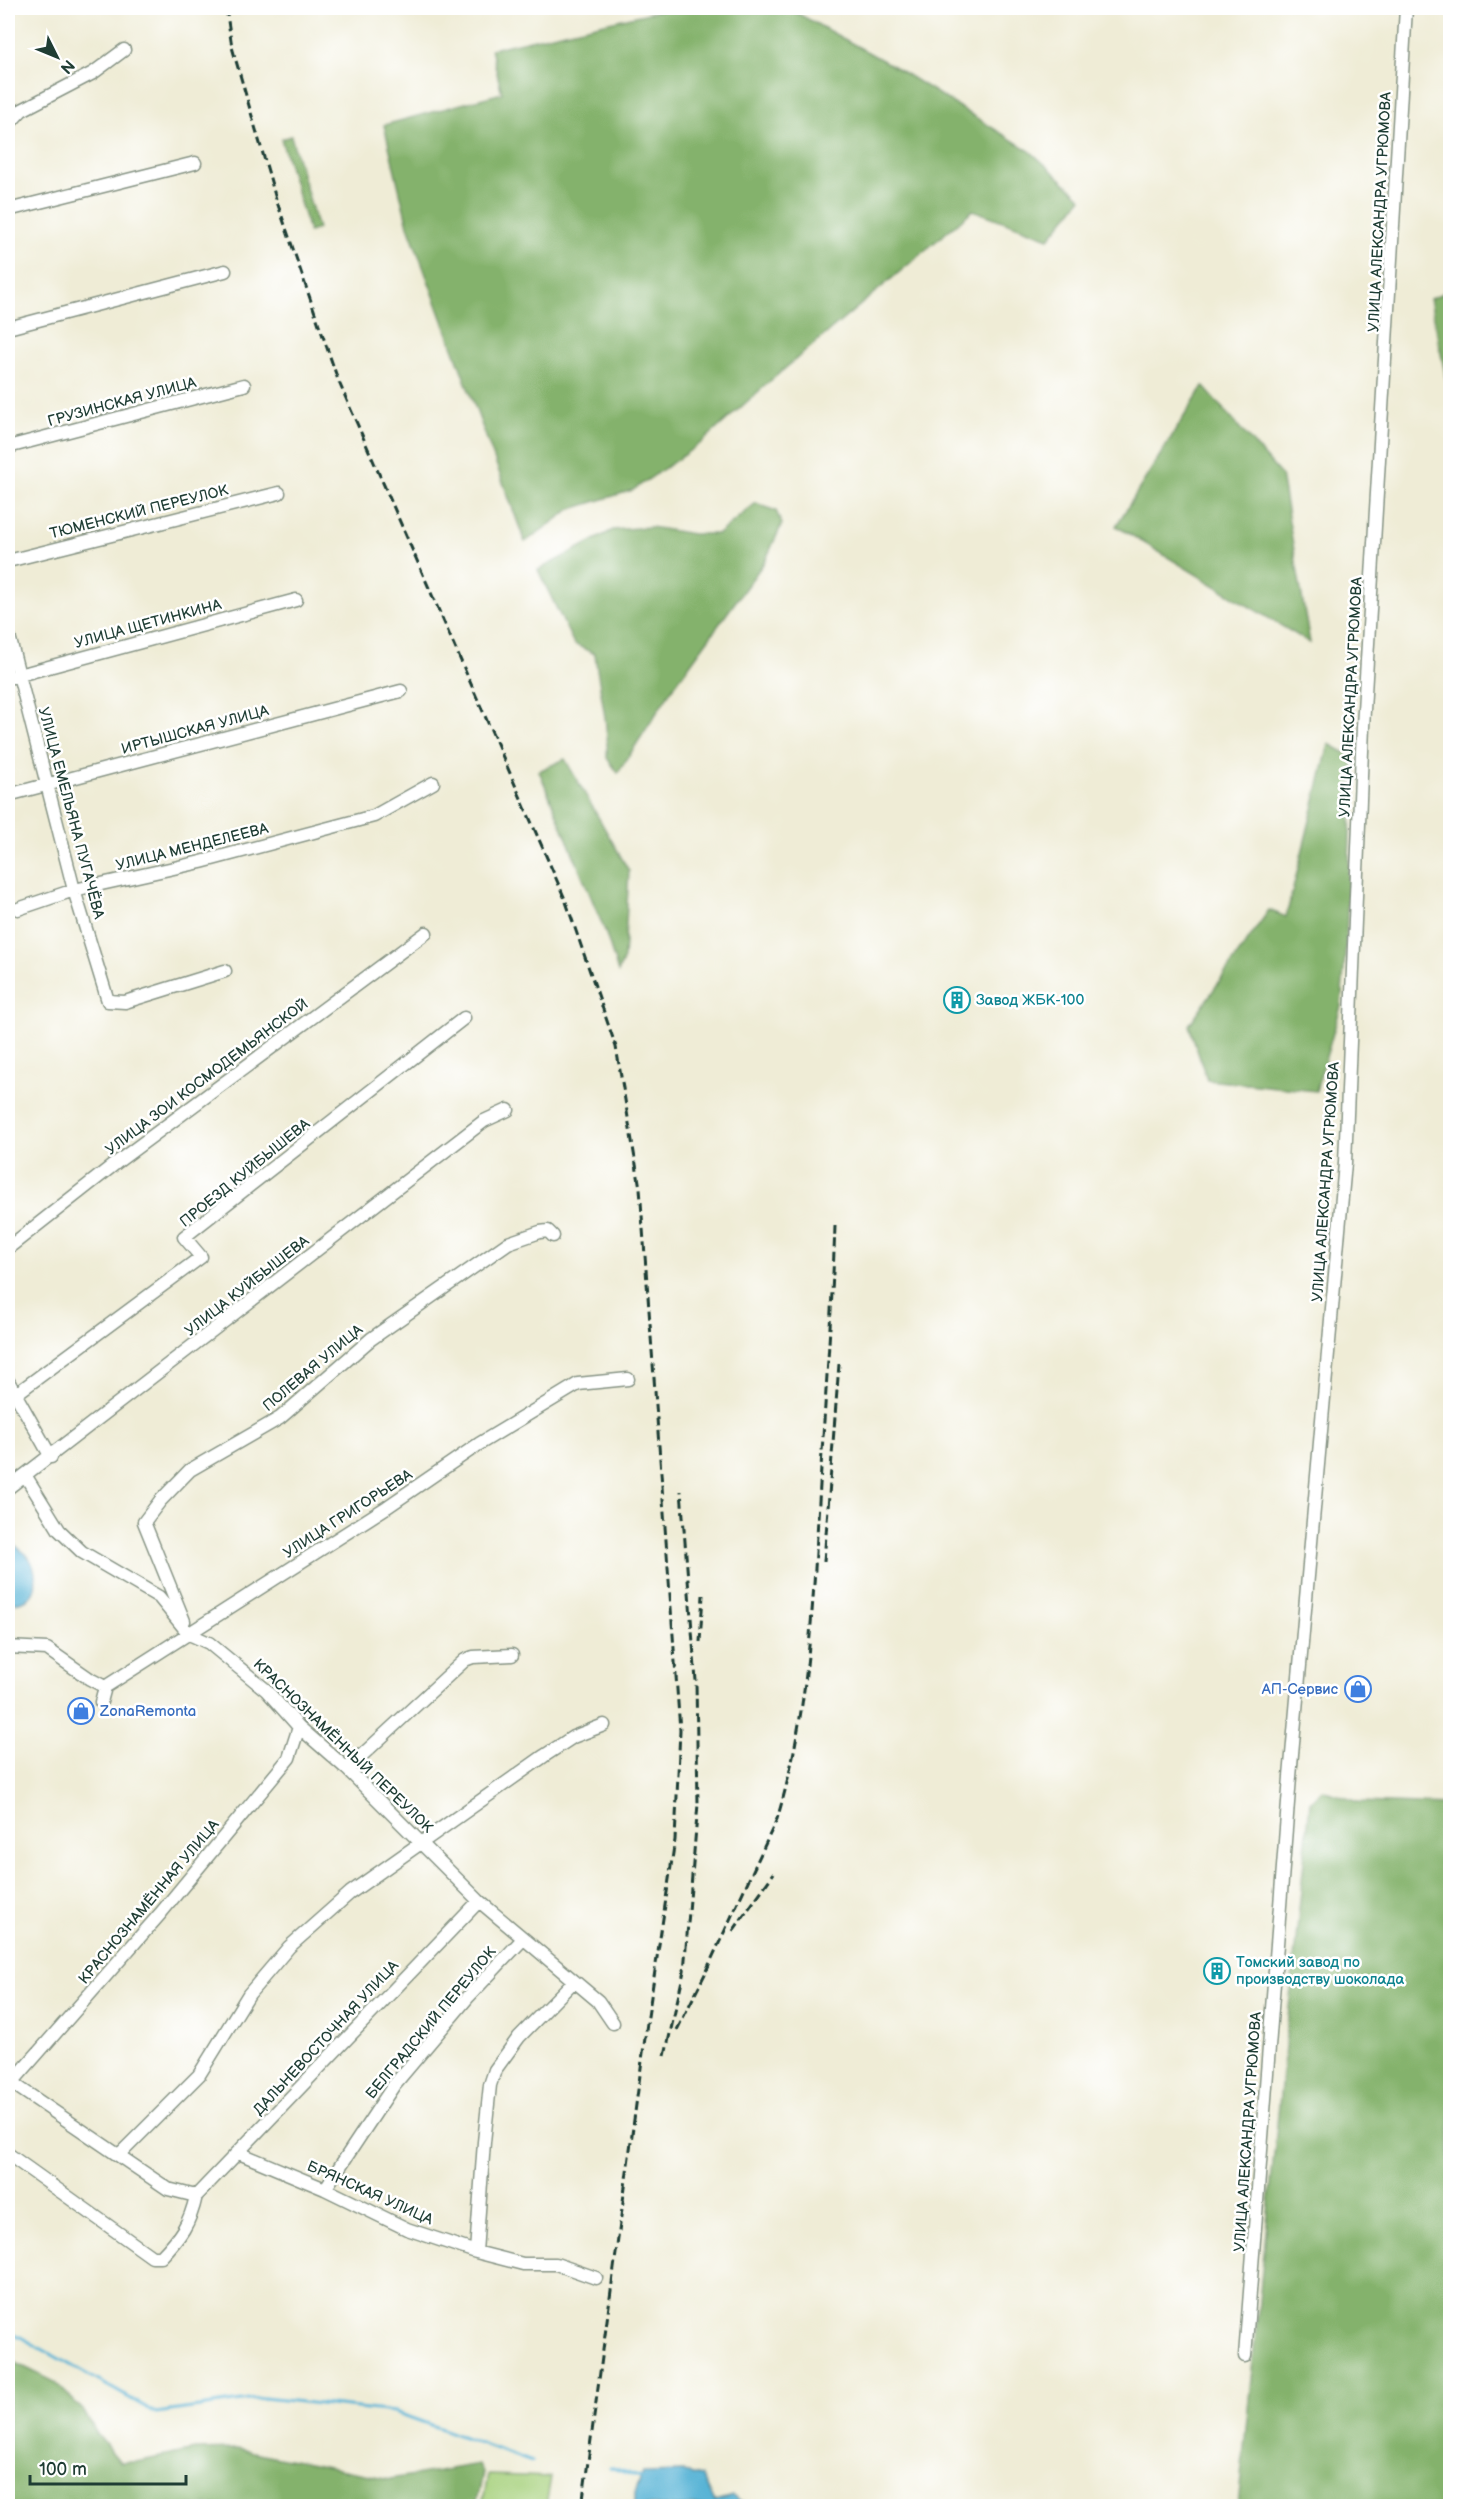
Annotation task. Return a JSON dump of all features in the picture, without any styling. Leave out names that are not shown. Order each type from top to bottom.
[{"type":"street","name":"УЛИЦА АЛЕКСАНДРА УГРЮМОВА","points":[[1245,2356],[1290,1777],[1345,1164],[1363,727],[1406,8]]},
{"type":"street","points":[[8,125],[21,110],[93,73],[124,50]]},
{"type":"street","points":[[8,210],[195,163]]},
{"type":"street","points":[[8,328],[225,271]]},
{"type":"street","name":"ГРУЗИНСКАЯ УЛИЦА","points":[[8,447],[244,385]]},
{"type":"street","name":"ТЮМЕНСКИЙ ПЕРЕУЛОК","points":[[8,561],[279,493]]},
{"type":"street","name":"УЛИЦА ЩЕТИНКИНА","points":[[13,676],[296,600]]},
{"type":"street","name":"УЛИЦА ЕМЕЛЬЯНА ПУГАЧЁВА","points":[[8,632],[13,676],[48,785],[74,890],[108,1001],[125,1002],[225,971]]},
{"type":"street","name":"ИРТЫШСКАЯ УЛИЦА","points":[[8,795],[395,692]]},
{"type":"street","name":"УЛИЦА МЕНДЕЛЕЕВА","points":[[18,909],[74,890],[201,862],[374,816],[433,783]]},
{"type":"street","name":"УЛИЦА ЗОИ КОСМОДЕМЬЯНСКОЙ","points":[[8,1248],[116,1163],[426,933]]},
{"type":"street","name":"ПРОЕЗД КУЙБЫШЕВА","points":[[16,1394],[201,1257],[184,1237],[464,1018]]},
{"type":"street","name":"УЛИЦА КУЙБЫШЕВА","points":[[8,1488],[484,1121],[508,1110]]},
{"type":"street","name":"ПОЛЕВАЯ УЛИЦА","points":[[189,1634],[144,1522],[160,1501],[190,1470],[280,1418],[371,1339],[508,1243],[540,1232],[548,1231],[553,1236]]},
{"type":"street","name":"УЛИЦА ГРИГОРЬЕВА","points":[[105,1687],[387,1508],[479,1444],[578,1384],[628,1379]]},
{"type":"street","points":[[8,1381],[51,1457]]},
{"type":"street","name":"КРАСНОЗНАМЁННЫЙ ПЕРЕУЛОК","points":[[25,1475],[59,1530],[82,1552],[159,1597],[189,1634],[209,1643],[266,1690],[299,1727],[347,1769],[479,1900],[523,1940],[598,2001],[613,2023]]},
{"type":"street","points":[[8,1647],[47,1649],[105,1687],[100,1702]]},
{"type":"street","points":[[347,1769],[465,1660],[473,1657],[513,1655]]},
{"type":"street","points":[[120,2155],[199,2075],[249,1994],[289,1947],[350,1893],[544,1756],[573,1737],[604,1725]]},
{"type":"street","name":"КРАСНОЗНАМЁННАЯ УЛИЦА","points":[[10,2085],[160,1914],[289,1758],[299,1727]]},
{"type":"street","name":"ДАЛЬНЕВОСТОЧНАЯ УЛИЦА","points":[[196,2196],[479,1900]]},
{"type":"street","name":"БЕЛГРАДСКИЙ ПЕРЕУЛОК","points":[[324,2189],[394,2085],[469,1996],[523,1940]]},
{"type":"street","points":[[476,2252],[484,2142],[490,2085],[495,2070],[519,2037],[574,1981]]},
{"type":"street","points":[[8,2154],[152,2257],[161,2257],[181,2236],[192,2213],[196,2196],[168,2189],[120,2155],[10,2085]]},
{"type":"street","name":"БРЯНСКАЯ УЛИЦА","points":[[239,2153],[324,2189],[407,2229],[476,2252],[523,2264],[556,2264],[596,2278]]},
{"type":"green space","points":[[670,8],[788,8],[893,66],[1030,151],[1082,198],[1049,238],[973,210],[769,382],[701,443],[633,490],[571,509],[525,542],[408,226],[384,125],[502,93],[491,49]]},
{"type":"green space","points":[[291,136],[318,229],[309,232],[281,139]]},
{"type":"green space","points":[[1450,290],[1450,398],[1430,299]]},
{"type":"green space","points":[[1203,386],[1281,475],[1310,643],[1116,526]]},
{"type":"green space","points":[[756,503],[776,511],[782,524],[765,561],[670,692],[618,773],[607,758],[605,719],[595,654],[574,644],[538,570],[613,530],[650,527],[693,534],[718,534]]},
{"type":"green space","points":[[1329,744],[1353,757],[1346,943],[1341,1006],[1316,1091],[1207,1080],[1189,1025],[1269,910],[1286,917]]},
{"type":"green space","points":[[565,759],[629,871],[624,958],[618,972],[605,931],[539,771]]},
{"type":"green space","points":[[1322,1790],[1359,1802],[1450,1805],[1450,2506],[1238,2506],[1310,1802]]},
{"type":"green space","points":[[8,2359],[55,2382],[83,2410],[97,2434],[120,2462],[136,2462],[195,2450],[237,2449],[390,2479],[479,2464],[483,2473],[476,2506],[8,2506]]},
{"type":"green space","points":[[488,2475],[551,2477],[546,2506],[482,2506]]},
{"type":"water","points":[[16,1546],[30,1560],[35,1572],[36,1584],[27,1599],[8,1604],[8,1548]]},
{"type":"water","points":[[684,2472],[701,2476],[715,2501],[732,2496],[750,2506],[635,2506],[635,2493],[643,2473]]},
{"type":"waterway","points":[[8,2330],[156,2413],[264,2398],[395,2412],[532,2462]]},
{"type":"waterway","points":[[610,2467],[641,2478]]},
{"type":"railway","points":[[226,8],[232,47],[276,199],[338,380],[565,899],[616,1047],[640,1188],[680,1730],[675,1840],[647,2023],[582,2506]]},
{"type":"railway","points":[[706,1971],[777,1819],[797,1737],[812,1611],[835,1226]]},
{"type":"railway","points":[[824,1561],[839,1364]]},
{"type":"railway","points":[[665,2056],[684,1971],[698,1804],[696,1681],[681,1491]]},
{"type":"railway","points":[[700,1642],[703,1595]]},
{"type":"railway","points":[[733,1931],[774,1873]]},
{"type":"railway","points":[[677,2030],[709,1966]]},
{"type":"place","name":"Завод ЖБК-100","points":[[957,1000]]},
{"type":"place","name":"АП-Сервис","points":[[1358,1689]]},
{"type":"place","name":"ZonaRemonta","points":[[81,1711]]},
{"type":"place","name":"Томский завод по производству шоколада","points":[[1217,1971]]}]
